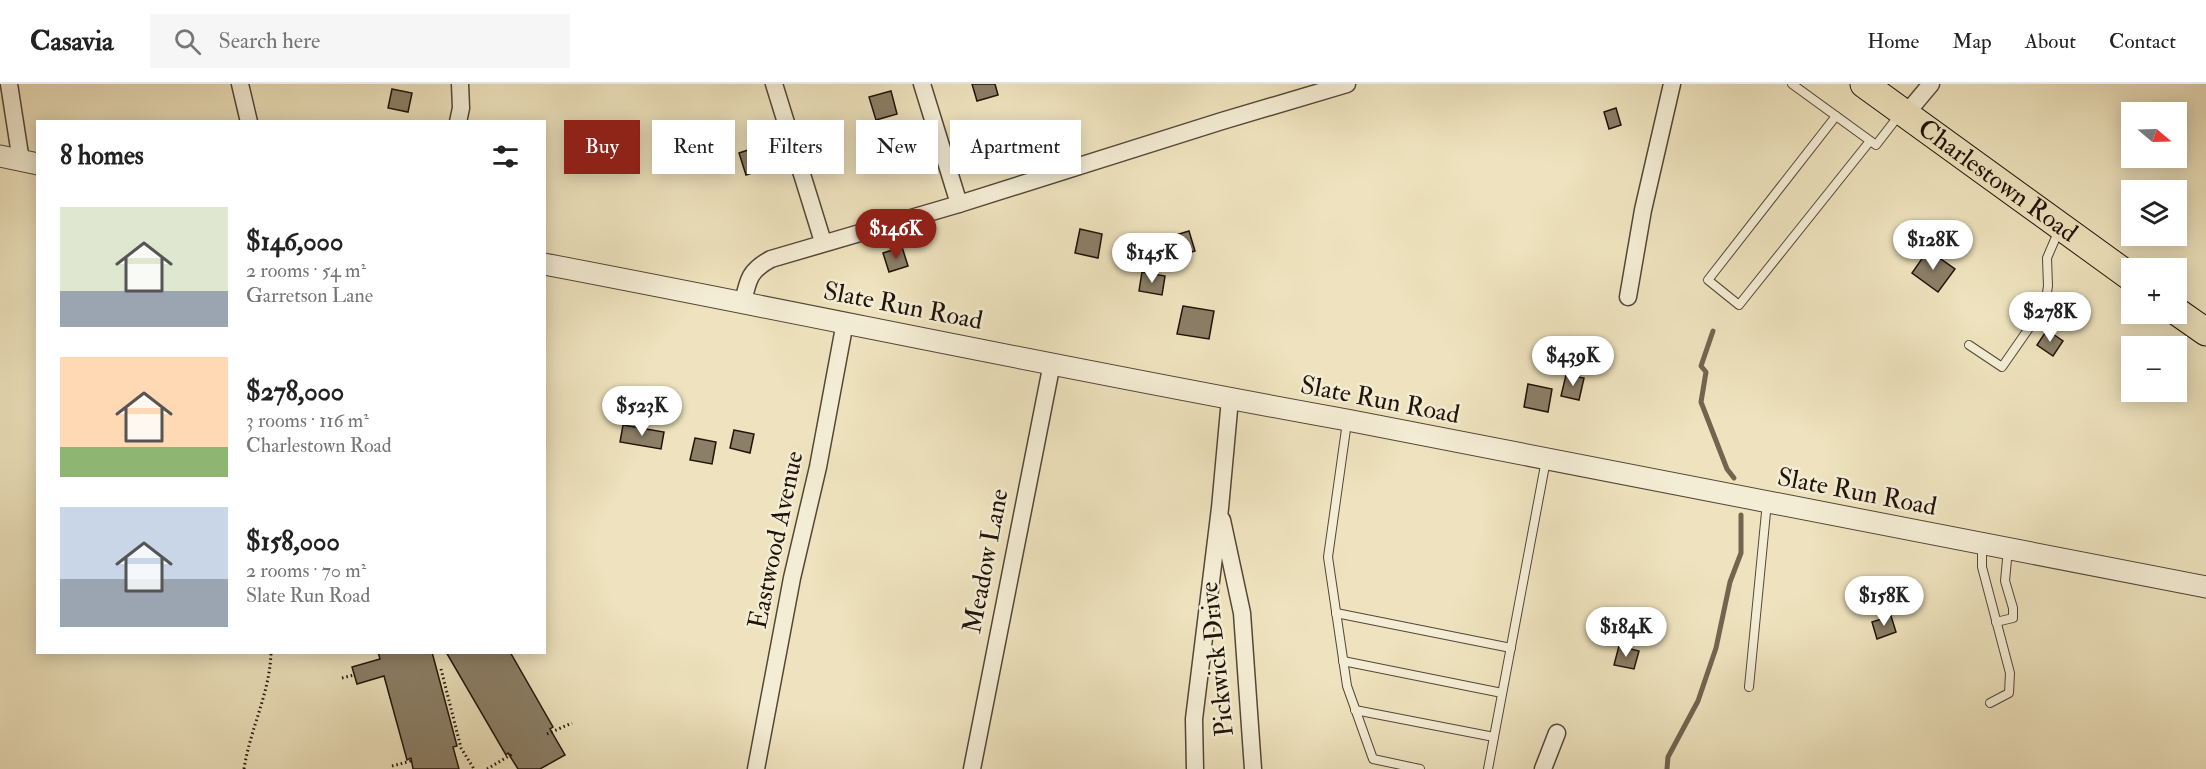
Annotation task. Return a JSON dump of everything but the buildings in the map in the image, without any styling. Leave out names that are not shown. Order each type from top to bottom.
[{"type":"main road","name":"Charlestown Road","points":[[1864,84],[2121,270]]},
{"type":"main road","points":[[2187,319],[2206,332]]},
{"type":"street","points":[[0,156],[29,162],[9,84]]},
{"type":"street","points":[[240,84],[249,120]]},
{"type":"street","points":[[458,120],[460,84]]},
{"type":"street","points":[[774,84],[823,242]]},
{"type":"street","points":[[922,84],[959,204]]},
{"type":"street","points":[[743,302],[748,280],[756,266],[771,259],[959,204],[1347,84]]},
{"type":"street","points":[[1628,297],[1643,210],[1672,84]]},
{"type":"street","points":[[1904,113],[1931,84]]},
{"type":"street","name":"Slate Run Road","points":[[546,264],[2206,587]]},
{"type":"street","name":"Eastwood Avenue","points":[[756,769],[792,578],[818,467],[845,322]]},
{"type":"street","name":"Meadow Lane","points":[[972,769],[1052,363]]},
{"type":"street","name":"Pickwick Drive","points":[[1195,769],[1194,719],[1220,508],[1230,399]]},
{"type":"street","name":"Pickwick Drive","points":[[1220,508],[1242,613],[1253,769]]},
{"type":"street","points":[[1543,769],[1557,733]]},
{"type":"lane","points":[[1792,84],[1876,145],[1904,113]]},
{"type":"lane","points":[[1836,116],[1708,280],[1739,305],[1870,141]]},
{"type":"lane","points":[[1969,345],[2002,368],[2045,304],[2048,286],[2047,258],[2061,227]]},
{"type":"lane","points":[[1347,420],[1328,557],[1347,686],[1372,759],[1420,769]]},
{"type":"lane","points":[[1488,769],[1546,459]]},
{"type":"lane","points":[[1749,687],[1767,502]]},
{"type":"lane","points":[[1982,543],[1982,567],[2010,673],[2011,685],[2009,693],[1990,704]]},
{"type":"lane","points":[[1996,622],[2013,618],[2013,608],[2005,581],[2008,548]]},
{"type":"lane","points":[[1336,613],[1511,648]]},
{"type":"lane","points":[[1343,661],[1502,693]]},
{"type":"lane","points":[[1355,710],[1494,737]]},
{"type":"path","points":[[244,769],[267,687],[271,654]]},
{"type":"path","points":[[441,669],[461,748],[474,769]]},
{"type":"path","points":[[342,678],[354,675]]},
{"type":"path","points":[[547,734],[572,723]]},
{"type":"path","points":[[487,769],[514,753]]},
{"type":"path","points":[[392,766],[411,761]]},
{"type":"waterway","points":[[1713,331],[1701,366],[1706,372],[1701,402],[1727,469],[1734,478]]},
{"type":"waterway","points":[[1667,769],[1668,757],[1698,701],[1716,648],[1730,582],[1741,553],[1741,515]]}]
